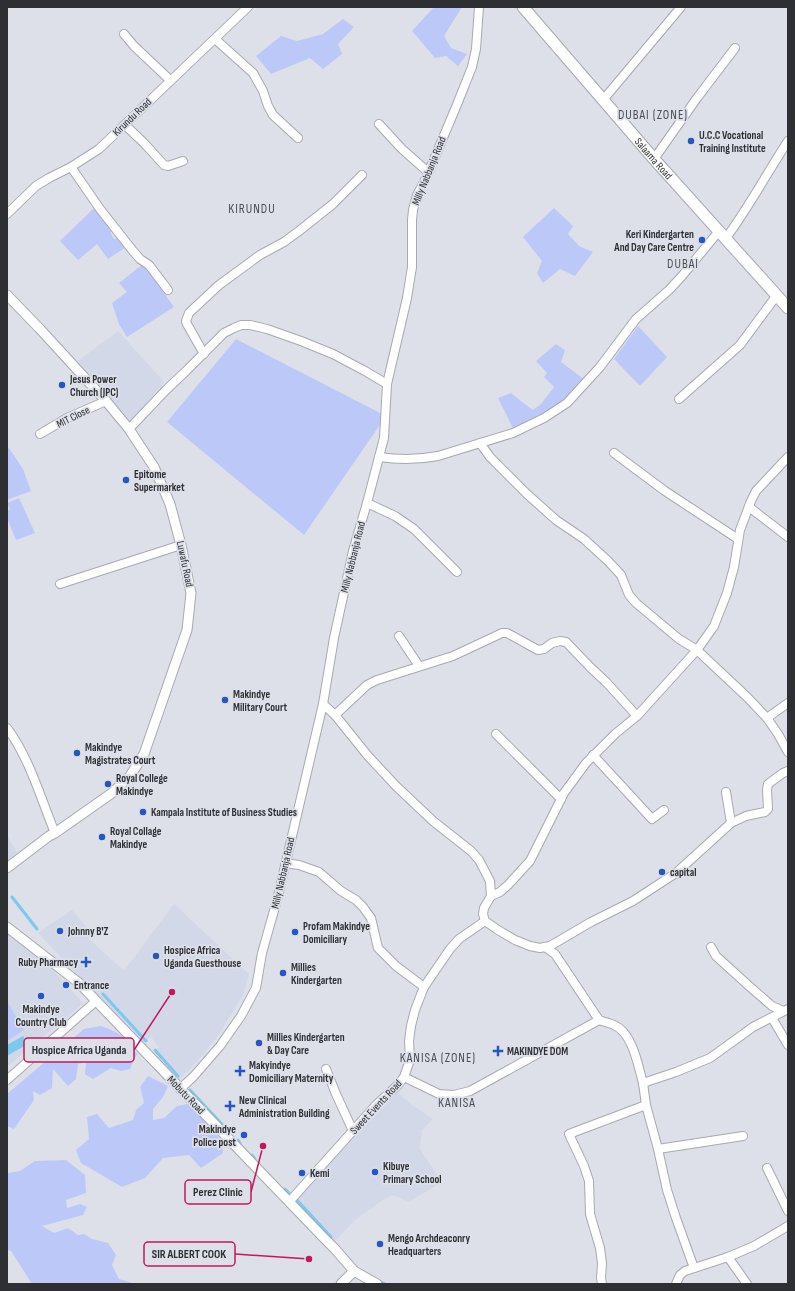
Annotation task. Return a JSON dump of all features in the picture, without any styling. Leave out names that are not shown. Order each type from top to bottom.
[{"type":"main road","name":"Salaama Road","points":[[523,7],[654,159],[788,308]]},
{"type":"street","name":"Kirundu Road","points":[[7,214],[36,186],[71,167],[99,148],[248,7]]},
{"type":"street","name":"Milly Nabbanja Road","points":[[180,1089],[194,1076],[220,1046],[241,1016],[256,988],[262,953],[323,704],[334,638],[353,551],[384,438],[387,384],[407,298],[412,267],[413,210],[417,195],[472,67],[476,49],[479,7]]},
{"type":"street","points":[[603,100],[681,7]]},
{"type":"street","points":[[124,34],[134,46],[170,80]]},
{"type":"street","points":[[215,39],[253,73],[263,91],[273,115],[298,138]]},
{"type":"street","points":[[654,159],[696,98],[735,48]]},
{"type":"street","points":[[379,124],[402,149],[428,172]]},
{"type":"street","points":[[125,125],[164,165],[168,166],[183,161]]},
{"type":"street","points":[[379,457],[399,460],[438,456],[513,433],[538,421],[566,403],[600,367],[636,319],[669,290],[723,235],[748,206],[788,141]]},
{"type":"street","points":[[71,167],[100,209],[133,251],[140,259],[149,265],[168,290]]},
{"type":"street","points":[[204,354],[187,324],[186,321],[189,313],[219,285],[260,255],[284,242],[327,209],[362,175]]},
{"type":"street","name":"Luwafu Road","points":[[7,295],[106,401],[129,429],[154,468],[170,504],[181,546],[190,593],[186,630],[144,754],[130,776],[112,794],[49,836],[7,868]]},
{"type":"street","points":[[679,398],[740,345],[777,296]]},
{"type":"street","points":[[129,429],[224,333],[241,325],[250,325],[281,334],[333,354],[387,384]]},
{"type":"street","name":"MIT Close","points":[[40,434],[67,418],[106,401]]},
{"type":"street","points":[[480,443],[490,457],[527,494],[556,520],[584,539],[613,566],[621,575],[628,595],[636,603],[679,639],[697,650],[747,697],[767,718],[788,752]]},
{"type":"street","points":[[614,453],[665,491],[738,539]]},
{"type":"street","points":[[788,457],[756,491],[740,530],[734,566],[727,593],[714,626],[697,650],[637,716],[593,755],[564,793],[530,861],[508,885],[500,892],[492,896],[484,908],[484,921],[515,940],[530,946],[540,948],[555,943],[591,922],[633,901],[676,873],[731,822],[746,816],[765,812],[768,809],[768,784],[783,772],[788,771]]},
{"type":"street","points":[[367,503],[395,516],[414,529],[457,572]]},
{"type":"street","points":[[749,507],[788,537]]},
{"type":"street","points":[[60,584],[181,546]]},
{"type":"street","points":[[335,715],[367,685],[377,680],[453,656],[502,633],[507,633],[538,650],[544,649],[552,643],[560,641],[566,642],[637,716]]},
{"type":"street","points":[[399,636],[419,666]]},
{"type":"street","points":[[767,718],[788,703]]},
{"type":"street","points":[[323,704],[335,715],[368,756],[396,786],[433,821],[471,851],[479,860],[490,881],[492,896]]},
{"type":"street","points":[[7,728],[13,736],[26,762],[55,833]]},
{"type":"street","points":[[496,734],[561,799]]},
{"type":"street","points":[[593,755],[652,819],[664,810]]},
{"type":"street","points":[[726,792],[731,822]]},
{"type":"street","points":[[285,863],[299,865],[318,872],[341,891],[356,900],[371,918],[378,948],[396,966],[424,987]]},
{"type":"street","name":"Sweet Events Road","points":[[289,1202],[376,1105],[398,1085],[404,1077],[410,1060],[409,1041],[411,1026],[415,1010],[424,987],[450,949],[459,939],[484,921]]},
{"type":"street","name":"Mobutu Road","points":[[7,927],[79,983],[335,1249],[354,1271],[377,1284]]},
{"type":"street","points":[[546,947],[555,954],[599,1020],[616,1025],[626,1034],[632,1046],[643,1083],[646,1105],[658,1148],[667,1190],[694,1268]]},
{"type":"street","points":[[711,947],[716,956],[772,1006],[786,1010]]},
{"type":"street","points":[[7,1080],[96,1001]]},
{"type":"street","points":[[643,1083],[676,1072],[710,1058],[753,1028],[786,1010]]},
{"type":"street","points":[[772,1018],[788,1045]]},
{"type":"street","points":[[404,1077],[439,1094],[454,1096],[470,1091],[599,1020]]},
{"type":"street","points":[[326,1068],[353,1131]]},
{"type":"street","points":[[602,1284],[600,1248],[590,1214],[589,1180],[569,1134],[646,1105]]},
{"type":"street","points":[[658,1148],[743,1136]]},
{"type":"street","points":[[767,1168],[788,1211]]},
{"type":"street","points":[[676,1284],[680,1275],[685,1271],[728,1258],[754,1246],[788,1226]]},
{"type":"street","points":[[728,1258],[747,1284]]},
{"type":"street","points":[[341,1284],[354,1271]]},
{"type":"shaded area","points":[[434,7],[462,7],[444,36],[451,48],[467,54],[458,66],[446,56],[435,58],[412,31]]},
{"type":"shaded area","points":[[343,19],[354,27],[338,44],[342,54],[323,69],[310,58],[271,74],[256,56],[281,36],[297,41],[323,34]]},
{"type":"shaded area","points":[[94,208],[111,229],[111,234],[114,239],[120,238],[126,247],[108,259],[97,244],[78,260],[60,241]]},
{"type":"shaded area","points":[[554,208],[573,226],[568,234],[579,246],[593,252],[575,276],[560,269],[543,283],[537,273],[542,261],[523,237]]},
{"type":"shaded area","points":[[143,264],[174,307],[127,337],[119,324],[112,303],[127,292],[119,283]]},
{"type":"shaded area","points":[[638,326],[667,357],[640,386],[614,359]]},
{"type":"shaded area","points":[[118,331],[164,382],[131,422],[78,361]]},
{"type":"shaded area","points":[[236,339],[386,416],[304,535],[167,422]]},
{"type":"shaded area","points":[[556,344],[565,350],[561,362],[585,380],[564,402],[513,428],[498,398],[511,393],[533,410],[541,404],[554,387],[544,377],[547,373],[536,361]]},
{"type":"shaded area","points":[[9,448],[23,469],[31,491],[7,500],[7,449]]},
{"type":"shaded area","points":[[19,498],[35,533],[16,540],[7,518],[7,511],[10,509],[7,503]]},
{"type":"shaded area","points":[[7,835],[18,855],[7,864]]},
{"type":"shaded area","points":[[174,904],[249,974],[243,995],[218,1036],[201,1057],[179,1080],[153,1053],[159,1047],[151,1037],[143,1043],[38,933],[72,910],[91,933],[89,939],[124,971]]},
{"type":"shaded area","name":"Makindye Country Club","points":[[7,922],[64,982],[65,981],[70,986],[69,988],[83,1003],[7,1067]]},
{"type":"shaded area","points":[[7,1001],[24,1030],[7,1041]]},
{"type":"shaded area","points":[[101,1026],[122,1036],[133,1048],[137,1054],[130,1069],[121,1071],[111,1068],[93,1079],[85,1074],[86,1062],[78,1064],[76,1079],[68,1086],[53,1069],[52,1088],[40,1095],[33,1091],[34,1100],[14,1129],[7,1126],[7,1094],[84,1029]]},
{"type":"shaded area","points":[[23,1036],[28,1044],[7,1056],[7,1045]]},
{"type":"shaded area","points":[[148,1076],[168,1086],[163,1097],[153,1109],[153,1120],[164,1118],[177,1106],[187,1104],[206,1122],[222,1142],[223,1153],[201,1168],[189,1155],[163,1158],[145,1178],[122,1187],[81,1163],[76,1150],[89,1139],[87,1117],[97,1114],[109,1128],[133,1120],[136,1110],[144,1103],[140,1087]]},
{"type":"shaded area","name":"Kibuye Primary School","points":[[395,1090],[412,1105],[433,1119],[422,1130],[420,1149],[442,1182],[409,1202],[393,1195],[384,1199],[354,1221],[334,1242],[294,1200]]},
{"type":"shaded area","points":[[66,1160],[85,1175],[86,1193],[66,1200],[67,1208],[80,1204],[87,1207],[83,1215],[42,1226],[54,1233],[68,1228],[78,1235],[84,1234],[92,1239],[108,1243],[116,1255],[112,1265],[119,1279],[136,1284],[32,1284],[11,1251],[7,1250],[7,1173],[20,1171],[35,1161]]},
{"type":"waterway","points":[[12,897],[37,929]]},
{"type":"waterway","points":[[103,994],[146,1041]]},
{"type":"waterway","points":[[155,1050],[178,1076]]},
{"type":"waterway","points":[[190,1090],[231,1134]]},
{"type":"waterway","points":[[252,1155],[255,1159]]},
{"type":"waterway","points":[[285,1189],[289,1193]]},
{"type":"waterway","points":[[297,1200],[331,1237]]},
{"type":"waterway","points":[[379,1281],[385,1284]]},
{"type":"place","name":"U.C.C Vocational Training Institute","points":[[691,141]]},
{"type":"place","name":"Keri Kindergarten And Day Care Centre","points":[[702,240]]},
{"type":"place","name":"Jesus Power Church (JPC)","points":[[62,385]]},
{"type":"place","name":"Epitome Supermarket","points":[[126,480]]},
{"type":"place","name":"Makindye Military Court","points":[[225,700]]},
{"type":"place","name":"Makindye Magistrates Court","points":[[77,753]]},
{"type":"place","name":"Royal College Makindye","points":[[108,784]]},
{"type":"place","name":"Kampala Institute of Business Studies","points":[[143,812]]},
{"type":"place","name":"Royal Collage Makindye","points":[[102,837]]},
{"type":"place","name":"capital","points":[[662,872]]},
{"type":"place","name":"Johnny B'Z","points":[[60,931]]},
{"type":"place","name":"Profam Makindye Domiciliary","points":[[295,932]]},
{"type":"place","name":"Hospice Africa Uganda Guesthouse","points":[[156,956]]},
{"type":"place","name":"Ruby Pharmacy","points":[[86,962]]},
{"type":"place","name":"Millies Kindergarten","points":[[283,973]]},
{"type":"place","name":"Entrance","points":[[66,985]]},
{"type":"place","name":"Hospice Africa Uganda","points":[[172,992]]},
{"type":"place","name":"Makindye Country Club","points":[[41,996]]},
{"type":"place","name":"Millies Kindergarten & Day Care","points":[[259,1043]]},
{"type":"place","name":"MAKINDYE DOM","points":[[498,1051]]},
{"type":"place","name":"Makyindye Domiciliary Maternity","points":[[240,1071]]},
{"type":"place","name":"New Clinical Administration Building","points":[[230,1106]]},
{"type":"place","name":"Makindye Police post","points":[[244,1135]]},
{"type":"place","name":"Perez Clinic","points":[[263,1146]]},
{"type":"place","name":"Kibuye Primary School","points":[[375,1172]]},
{"type":"place","name":"Kemi","points":[[302,1173]]},
{"type":"place","name":"Mengo Archdeaconry Headquarters","points":[[380,1244]]},
{"type":"place","name":"SIR ALBERT COOK","points":[[309,1259]]},
{"type":"district","name":"DUBAI (ZONE)","points":[[653,115]]},
{"type":"district","name":"KIRUNDU","points":[[252,209]]},
{"type":"district","name":"DUBAI","points":[[683,264]]},
{"type":"district","name":"KANISA (ZONE)","points":[[438,1058]]},
{"type":"district","name":"KANISA","points":[[457,1103]]}]
